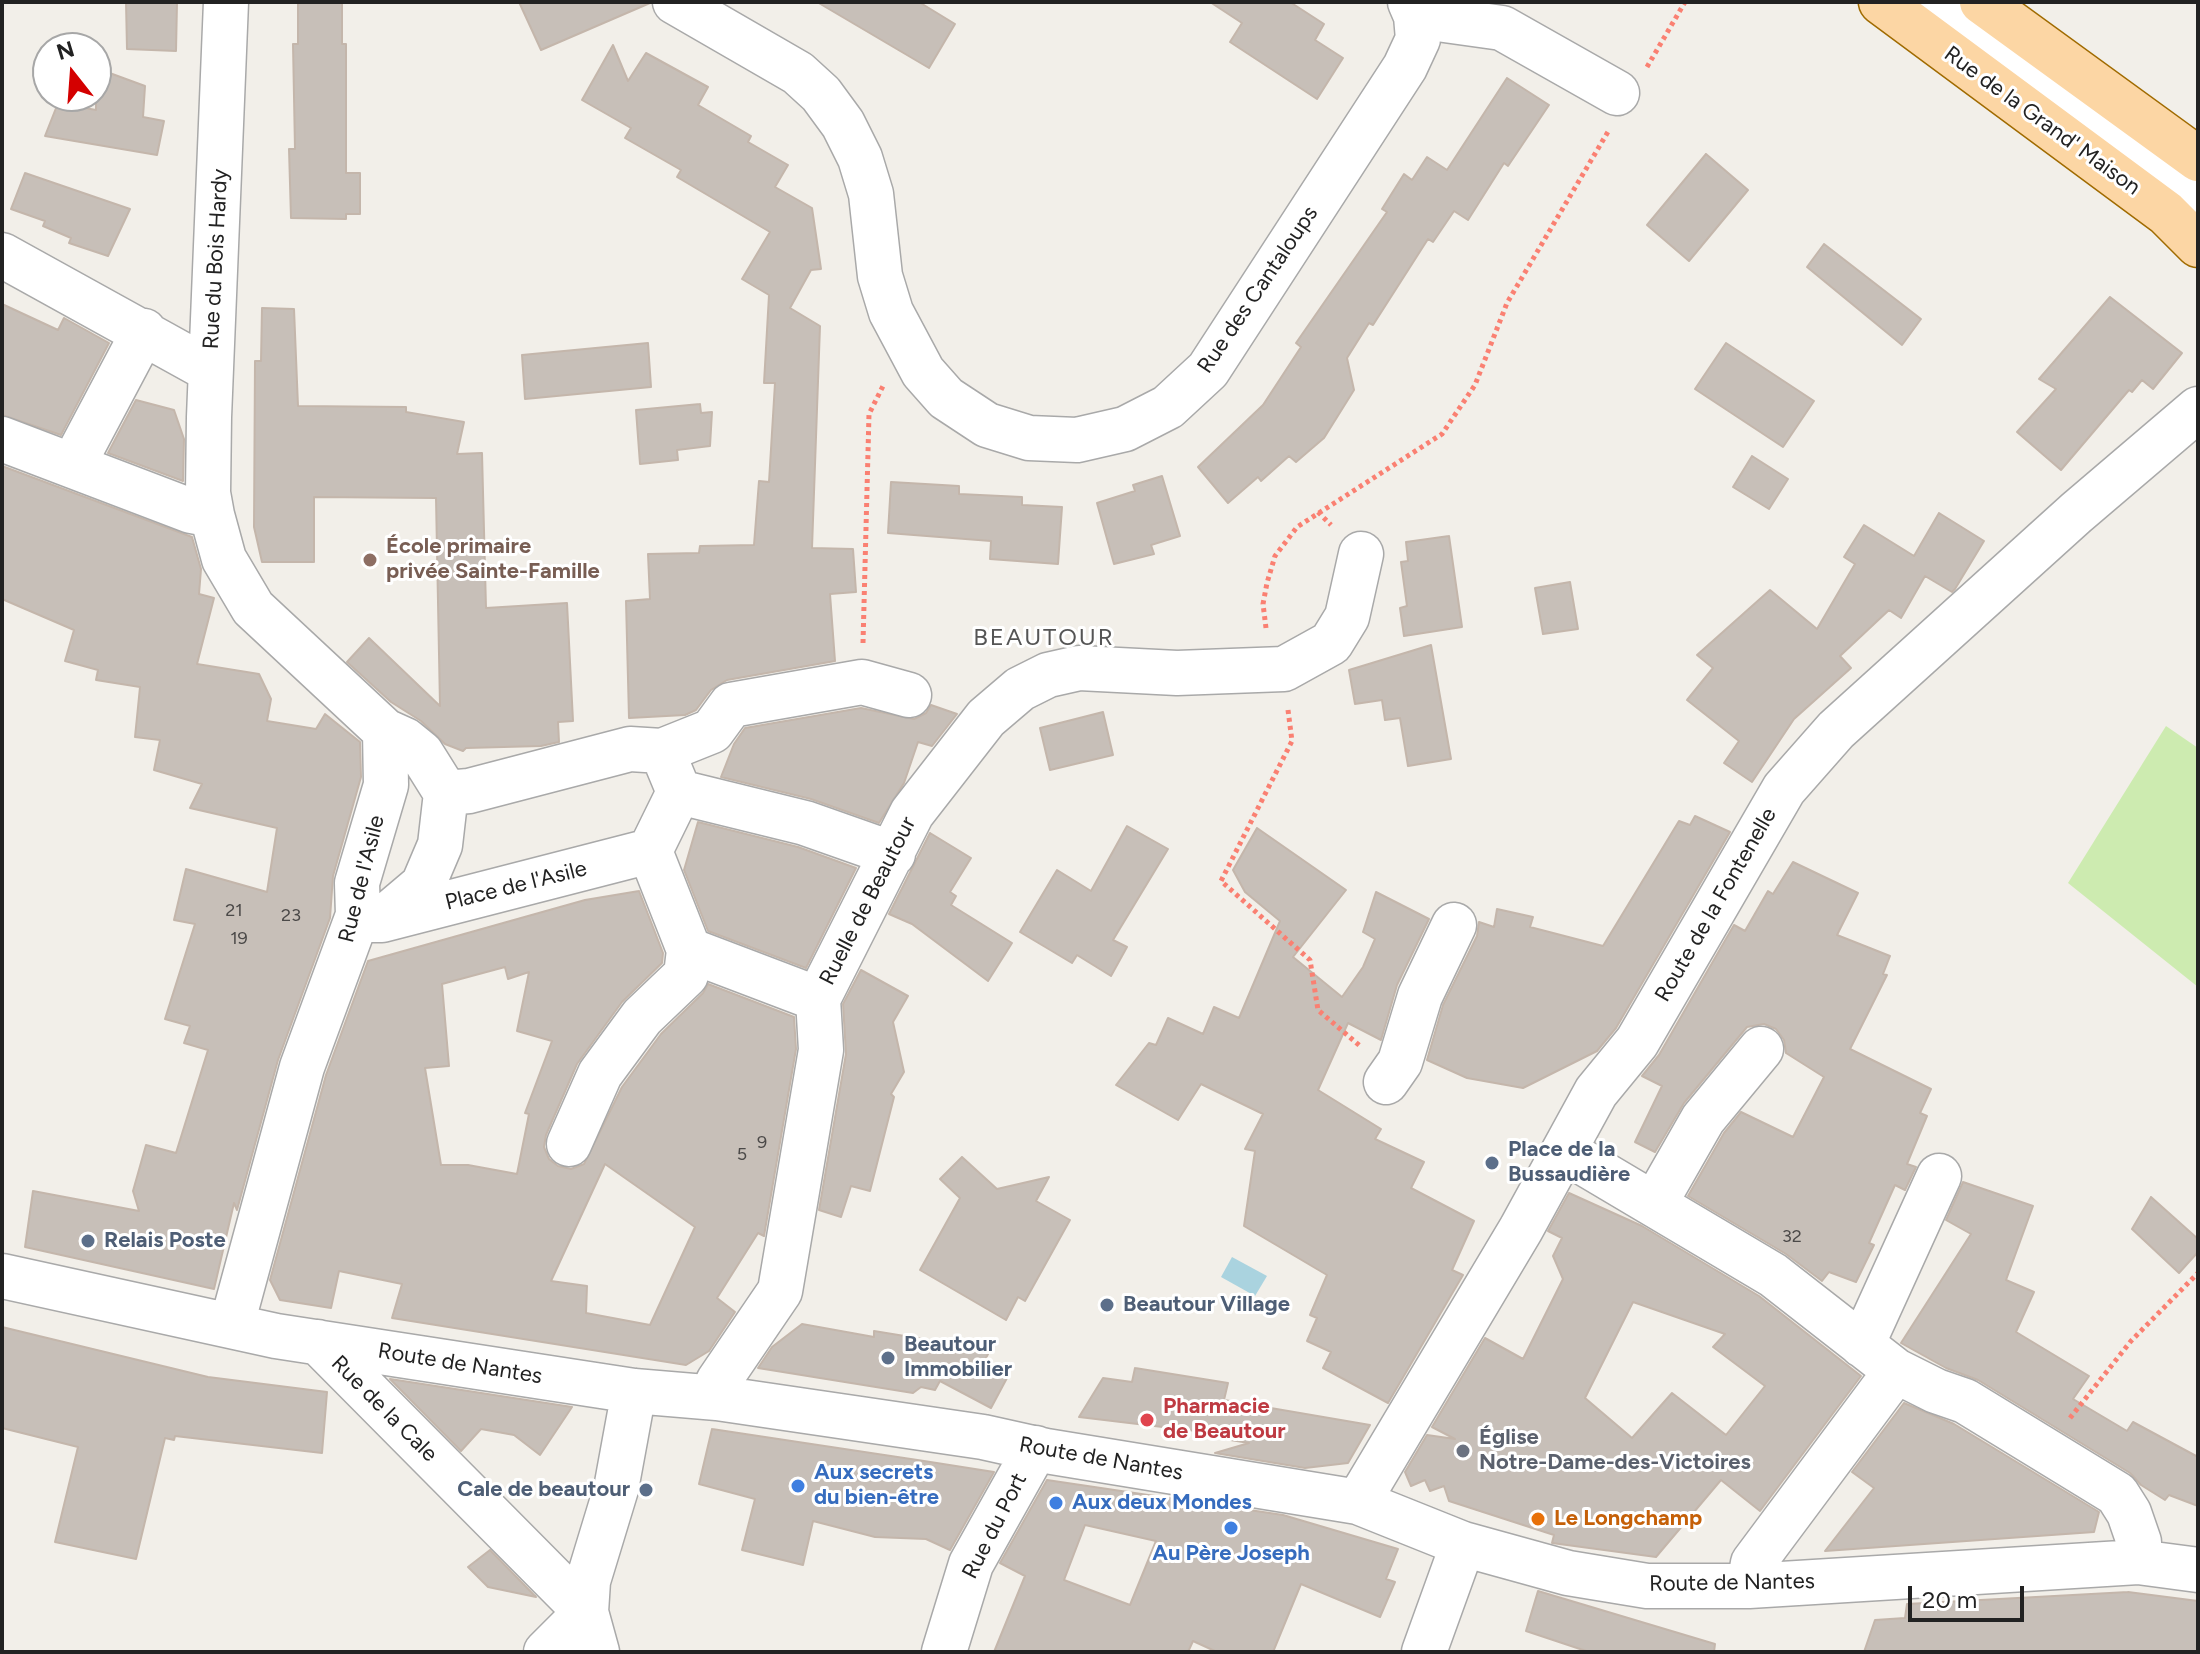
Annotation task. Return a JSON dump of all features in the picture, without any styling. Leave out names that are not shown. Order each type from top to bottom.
[{"type":"main road","name":"Rue de la Grand' Maison","points":[[1881,2],[2155,205],[2198,245]]},
{"type":"main road","points":[[1982,2],[2198,159]]},
{"type":"street","name":"Rue du Bois Hardy","points":[[212,515],[208,493],[210,370],[226,2]]},
{"type":"street","name":"Rue des Cantaloups","points":[[675,2],[798,73],[821,94],[843,124],[860,158],[867,182],[880,276],[891,312],[923,372],[946,398],[987,425],[1029,438],[1077,440],[1113,432],[1168,407],[1208,370],[1405,67],[1418,39],[1413,9],[1502,28],[1623,98]]},
{"type":"street","name":"Rue de la Grand' Maison","points":[[1931,2],[2198,196]]},
{"type":"street","points":[[2,255],[210,370]]},
{"type":"street","points":[[73,465],[144,331]]},
{"type":"street","name":"Route de la Fontenelle","points":[[1358,1502],[1596,1092],[1637,1042],[1784,789],[1808,759],[2076,513],[2198,409]]},
{"type":"street","points":[[2,439],[191,511],[212,515],[224,559],[253,608],[385,731],[405,740],[421,753],[446,793],[469,791],[630,749],[662,751],[712,731],[731,705],[862,682],[909,695]]},
{"type":"street","name":"Ruelle de Beautour","points":[[717,1398],[718,1382],[780,1291],[821,1050],[818,999],[912,813],[986,718],[1020,689],[1048,675],[1079,668],[1177,673],[1284,669],[1331,643],[1347,617],[1361,554]]},
{"type":"street","name":"Rue de l'Asile","points":[[232,1324],[302,1067],[370,918],[357,883],[386,785],[385,731]]},
{"type":"street","points":[[569,1144],[600,1074],[642,1017],[686,975],[689,950],[650,851],[679,792],[662,751]]},
{"type":"street","points":[[679,792],[805,823],[893,854]]},
{"type":"street","name":"Place de l'Asile","points":[[370,918],[423,885],[440,845],[446,793]]},
{"type":"street","name":"Place de l'Asile","points":[[370,918],[650,851]]},
{"type":"street","points":[[1386,1082],[1400,1062],[1420,996],[1454,925]]},
{"type":"street","points":[[689,950],[818,999]]},
{"type":"street","points":[[1655,1203],[1703,1119],[1761,1049]]},
{"type":"street","points":[[1564,1151],[1773,1275],[1896,1371],[1965,1401],[2117,1494],[2129,1513],[2139,1542],[2138,1562]]},
{"type":"street","points":[[1862,1345],[1939,1176]]},
{"type":"street","name":"Route de Nantes","points":[[2,1276],[318,1342],[634,1391],[717,1398],[1358,1502],[1463,1544],[1568,1573],[1647,1586],[1749,1586],[2138,1562],[2198,1570]]},
{"type":"street","name":"Rue de la Cale","points":[[318,1342],[592,1632]]},
{"type":"street","points":[[1749,1586],[1753,1563],[1896,1371]]},
{"type":"street","points":[[546,1652],[592,1632],[588,1581],[616,1489],[634,1391]]},
{"type":"street","name":"Rue du Port","points":[[944,1652],[971,1564],[1036,1448]]},
{"type":"street","points":[[1424,1652],[1463,1544]]},
{"type":"path","points":[[1360,1046],[1318,1010],[1310,960],[1221,881],[1292,741],[1284,669],[1266,627],[1263,604],[1275,556],[1297,527],[1442,434],[1475,385],[1507,303],[1623,98],[1685,2]]},
{"type":"path","points":[[862,682],[869,414],[905,340]]},
{"type":"path","points":[[2045,1450],[2131,1341],[2198,1273]]},
{"type":"green space","points":[[2166,726],[2198,748],[2198,987],[2068,883]]},
{"type":"water","points":[[1232,1257],[1267,1276],[1255,1296],[1221,1277]]},
{"type":"building","points":[[126,2],[177,2],[176,51],[127,49]]},
{"type":"building","points":[[298,2],[342,2],[342,44],[346,44],[346,173],[360,173],[360,214],[346,214],[346,219],[291,218],[289,149],[295,149],[293,44],[298,44]]},
{"type":"building","points":[[519,2],[650,2],[650,3],[541,50]]},
{"type":"building","points":[[817,2],[919,2],[955,24],[929,68]]},
{"type":"building","points":[[1210,2],[1290,2],[1324,24],[1315,40],[1343,58],[1317,99],[1230,42],[1242,23]]},
{"type":"building","points":[[613,45],[628,81],[646,53],[708,87],[698,105],[751,136],[748,142],[788,165],[775,187],[812,208],[821,269],[811,270],[790,308],[820,326],[812,548],[853,549],[856,592],[830,594],[835,661],[727,680],[711,690],[696,710],[685,715],[629,718],[626,601],[650,599],[648,554],[699,553],[700,546],[754,545],[759,481],[769,482],[775,383],[764,383],[769,295],[742,279],[770,232],[677,177],[681,170],[625,138],[631,128],[582,100]]},
{"type":"building","points":[[112,74],[145,86],[143,117],[164,121],[157,155],[45,136],[54,112],[112,112]]},
{"type":"building","points":[[1507,78],[1549,105],[1508,166],[1504,163],[1468,220],[1454,211],[1433,242],[1428,239],[1373,325],[1369,323],[1347,358],[1354,390],[1324,438],[1296,462],[1289,456],[1261,481],[1258,477],[1228,503],[1198,467],[1263,405],[1301,347],[1296,343],[1387,212],[1382,209],[1404,174],[1412,180],[1427,157],[1447,170]]},
{"type":"building","points":[[1706,154],[1748,190],[1689,261],[1647,225]]},
{"type":"building","points":[[25,173],[130,209],[108,256],[69,243],[71,238],[43,226],[45,221],[11,209]]},
{"type":"building","points":[[1824,244],[1921,319],[1902,345],[1807,267]]},
{"type":"building","points":[[2110,297],[2182,353],[2153,389],[2142,380],[2132,392],[2129,390],[2061,470],[2017,432],[2056,389],[2039,379]]},
{"type":"building","points":[[2,304],[58,330],[64,318],[109,343],[61,435],[2,415]]},
{"type":"building","points":[[262,308],[294,309],[298,406],[406,407],[406,412],[464,422],[457,454],[482,453],[486,608],[567,603],[573,721],[558,722],[559,742],[541,746],[466,748],[463,751],[445,744],[421,721],[391,702],[347,662],[369,638],[440,706],[436,498],[314,497],[314,562],[262,562],[254,527],[255,361],[261,361]]},
{"type":"building","points":[[648,343],[651,387],[525,399],[522,355]]},
{"type":"building","points":[[1726,343],[1814,401],[1783,447],[1695,389]]},
{"type":"building","points":[[136,400],[174,410],[184,439],[183,481],[108,453]]},
{"type":"building","points":[[700,404],[701,413],[712,412],[710,446],[677,450],[678,460],[640,464],[636,410]]},
{"type":"building","points":[[1752,456],[1788,479],[1769,509],[1733,487]]},
{"type":"building","points":[[2,466],[192,537],[201,569],[199,594],[214,598],[197,664],[259,674],[271,699],[267,721],[316,729],[325,714],[360,742],[361,777],[333,876],[330,918],[278,1060],[237,1210],[234,1203],[214,1289],[25,1247],[33,1191],[139,1211],[133,1191],[146,1145],[176,1153],[208,1050],[184,1043],[190,1026],[165,1019],[195,924],[174,920],[186,869],[267,892],[277,828],[190,808],[202,784],[154,770],[160,740],[135,737],[140,687],[96,680],[98,670],[65,661],[74,630],[2,599]]},
{"type":"building","points":[[1162,476],[1180,536],[1151,545],[1154,554],[1114,564],[1097,503],[1135,491],[1133,485]]},
{"type":"building","points":[[891,482],[959,486],[959,494],[1022,497],[1022,505],[1062,507],[1058,564],[990,559],[991,541],[888,533]]},
{"type":"building","points":[[1939,513],[1984,541],[1955,589],[1952,592],[1925,576],[1901,618],[1889,610],[1840,656],[1851,668],[1794,719],[1752,782],[1724,763],[1739,741],[1687,700],[1713,668],[1697,655],[1770,590],[1817,629],[1855,564],[1844,557],[1864,525],[1914,556]]},
{"type":"building","points":[[1449,536],[1462,627],[1404,636],[1400,608],[1407,606],[1401,562],[1408,561],[1406,542]]},
{"type":"building","points":[[1570,582],[1578,629],[1543,634],[1535,588]]},
{"type":"building","points":[[1431,645],[1451,759],[1408,766],[1400,718],[1385,720],[1382,700],[1355,704],[1349,670]]},
{"type":"building","points":[[931,705],[957,714],[932,746],[918,742],[904,783],[879,823],[811,799],[721,777],[734,744],[745,728],[861,708],[914,719],[926,713]]},
{"type":"building","points":[[1103,712],[1113,755],[1050,770],[1040,728]]},
{"type":"building","points":[[1695,816],[1730,832],[1616,1028],[1597,1051],[1523,1088],[1467,1078],[1427,1060],[1443,1005],[1477,936],[1479,922],[1494,927],[1497,909],[1533,917],[1530,927],[1603,946],[1679,821],[1690,825]]},
{"type":"building","points":[[698,822],[798,847],[856,868],[806,968],[708,931],[684,870]]},
{"type":"building","points":[[1127,826],[1168,849],[1113,940],[1127,947],[1111,976],[1077,955],[1072,963],[1020,932],[1057,870],[1091,891]]},
{"type":"building","points":[[1257,828],[1346,890],[1293,957],[1342,997],[1363,967],[1375,939],[1363,932],[1376,892],[1429,919],[1397,985],[1381,1040],[1348,1023],[1318,1090],[1381,1129],[1375,1139],[1424,1162],[1411,1188],[1474,1221],[1452,1270],[1463,1275],[1388,1403],[1323,1368],[1331,1352],[1307,1341],[1317,1318],[1310,1315],[1327,1275],[1244,1226],[1255,1151],[1245,1149],[1263,1114],[1201,1084],[1178,1120],[1116,1085],[1149,1043],[1156,1045],[1168,1018],[1203,1034],[1214,1007],[1239,1018],[1280,921],[1245,892],[1233,870]]},
{"type":"building","points":[[930,833],[971,858],[950,892],[956,896],[951,905],[1012,943],[988,981],[912,924],[889,914]]},
{"type":"building","points":[[1793,862],[1858,893],[1837,935],[1890,956],[1883,974],[1887,975],[1850,1049],[1931,1089],[1920,1113],[1927,1116],[1907,1164],[1916,1167],[1905,1190],[1895,1185],[1869,1243],[1874,1245],[1856,1282],[1829,1272],[1822,1281],[1786,1254],[1688,1196],[1724,1133],[1741,1112],[1793,1137],[1824,1077],[1786,1053],[1784,1040],[1776,1029],[1764,1024],[1747,1027],[1684,1103],[1655,1152],[1635,1142],[1662,1086],[1642,1076],[1659,1055],[1734,925],[1745,931],[1768,891],[1773,894]]},
{"type":"building","points":[[639,891],[663,953],[662,963],[622,1002],[577,1064],[546,1135],[544,1147],[549,1159],[558,1166],[571,1169],[584,1164],[622,1087],[661,1034],[703,993],[708,984],[794,1017],[796,1049],[764,1236],[758,1233],[717,1298],[735,1312],[709,1351],[686,1365],[392,1318],[402,1284],[339,1271],[331,1308],[280,1300],[270,1280],[326,1075],[368,961],[585,900]],"holes":[[[505,967],[508,979],[529,972],[517,1031],[552,1041],[525,1113],[529,1114],[517,1174],[468,1165],[441,1165],[425,1068],[449,1066],[442,984]],[[605,1164],[695,1227],[650,1325],[586,1313],[587,1286],[551,1281]]]},
{"type":"building","points":[[861,970],[908,996],[893,1022],[904,1072],[891,1094],[894,1097],[870,1191],[851,1186],[841,1217],[819,1210],[846,1054],[843,1004]]},
{"type":"building","points":[[962,1157],[997,1189],[1049,1177],[1036,1201],[1070,1220],[1025,1301],[1018,1297],[1006,1320],[920,1270],[960,1198],[940,1179]]},
{"type":"building","points":[[1963,1182],[2033,1206],[2006,1280],[2034,1292],[2016,1332],[2089,1376],[2073,1399],[2127,1431],[2133,1422],[2198,1457],[2198,1506],[2169,1495],[2165,1500],[2141,1485],[2130,1473],[1978,1380],[1946,1368],[1901,1343],[1971,1234],[1946,1220]]},
{"type":"building","points":[[1569,1193],[1642,1226],[1759,1296],[1861,1376],[1760,1511],[1721,1480],[1656,1557],[1552,1543],[1554,1535],[1449,1501],[1444,1486],[1430,1491],[1425,1480],[1411,1486],[1405,1472],[1427,1435],[1455,1439],[1432,1427],[1485,1338],[1523,1359],[1563,1279],[1553,1256],[1562,1238],[1548,1231]],"holes":[[[1633,1302],[1725,1334],[1713,1347],[1765,1386],[1726,1435],[1672,1393],[1632,1438],[1585,1398]]]},
{"type":"building","points":[[2151,1197],[2198,1239],[2198,1252],[2179,1273],[2132,1229]]},
{"type":"building","points":[[802,1324],[874,1337],[874,1331],[990,1350],[983,1364],[1007,1378],[991,1408],[940,1381],[935,1390],[921,1387],[913,1393],[758,1368],[772,1347]]},
{"type":"building","points":[[2,1327],[208,1377],[327,1392],[322,1453],[175,1436],[174,1440],[165,1438],[136,1559],[55,1542],[78,1447],[2,1428]]},
{"type":"building","points":[[1135,1368],[1228,1383],[1224,1400],[1370,1425],[1348,1463],[1305,1468],[1215,1453],[1249,1443],[1212,1437],[1213,1433],[1079,1417],[1103,1378],[1132,1382]]},
{"type":"building","points":[[390,1379],[572,1407],[540,1455],[514,1435],[481,1429],[461,1451]]},
{"type":"building","points":[[1904,1403],[1954,1424],[2099,1512],[2094,1532],[1825,1551],[1874,1488],[1852,1472]]},
{"type":"building","points":[[712,1429],[994,1472],[950,1550],[926,1539],[875,1537],[813,1521],[803,1565],[742,1550],[755,1499],[699,1484]]},
{"type":"building","points":[[1047,1480],[1283,1515],[1398,1549],[1386,1579],[1395,1582],[1380,1617],[1301,1584],[1273,1652],[1217,1652],[1193,1641],[1188,1652],[994,1652],[1025,1576],[1000,1563]],"holes":[[[1085,1525],[1156,1541],[1130,1605],[1064,1580]]]},
{"type":"building","points":[[490,1550],[536,1597],[488,1587],[468,1567]]},
{"type":"building","points":[[1538,1591],[1715,1644],[1714,1652],[1589,1652],[1526,1631]]},
{"type":"building","points":[[2128,1592],[2198,1601],[2198,1652],[1864,1652],[1875,1620],[1905,1618],[1907,1604]]},
{"type":"place","name":"École primaire privée Sainte-Famille","points":[[370,560]]},
{"type":"place","name":"Place de la Bussaudière","points":[[1492,1163]]},
{"type":"place","name":"Relais Poste","points":[[88,1241]]},
{"type":"place","name":"Beautour Village","points":[[1107,1305]]},
{"type":"place","name":"Beautour Immobilier","points":[[888,1358]]},
{"type":"place","name":"Pharmacie de Beautour","points":[[1147,1420]]},
{"type":"place","name":"Église Notre-Dame-des-Victoires","points":[[1463,1451]]},
{"type":"place","name":"Aux secrets du bien-être","points":[[798,1486]]},
{"type":"place","name":"Cale de beautour","points":[[646,1490]]},
{"type":"place","name":"Aux deux Mondes","points":[[1056,1503]]},
{"type":"place","name":"Le Longchamp","points":[[1538,1519]]},
{"type":"place","name":"Au Père Joseph","points":[[1231,1528]]},
{"type":"district","name":"BEAUTOUR","points":[[1044,638]]}]
